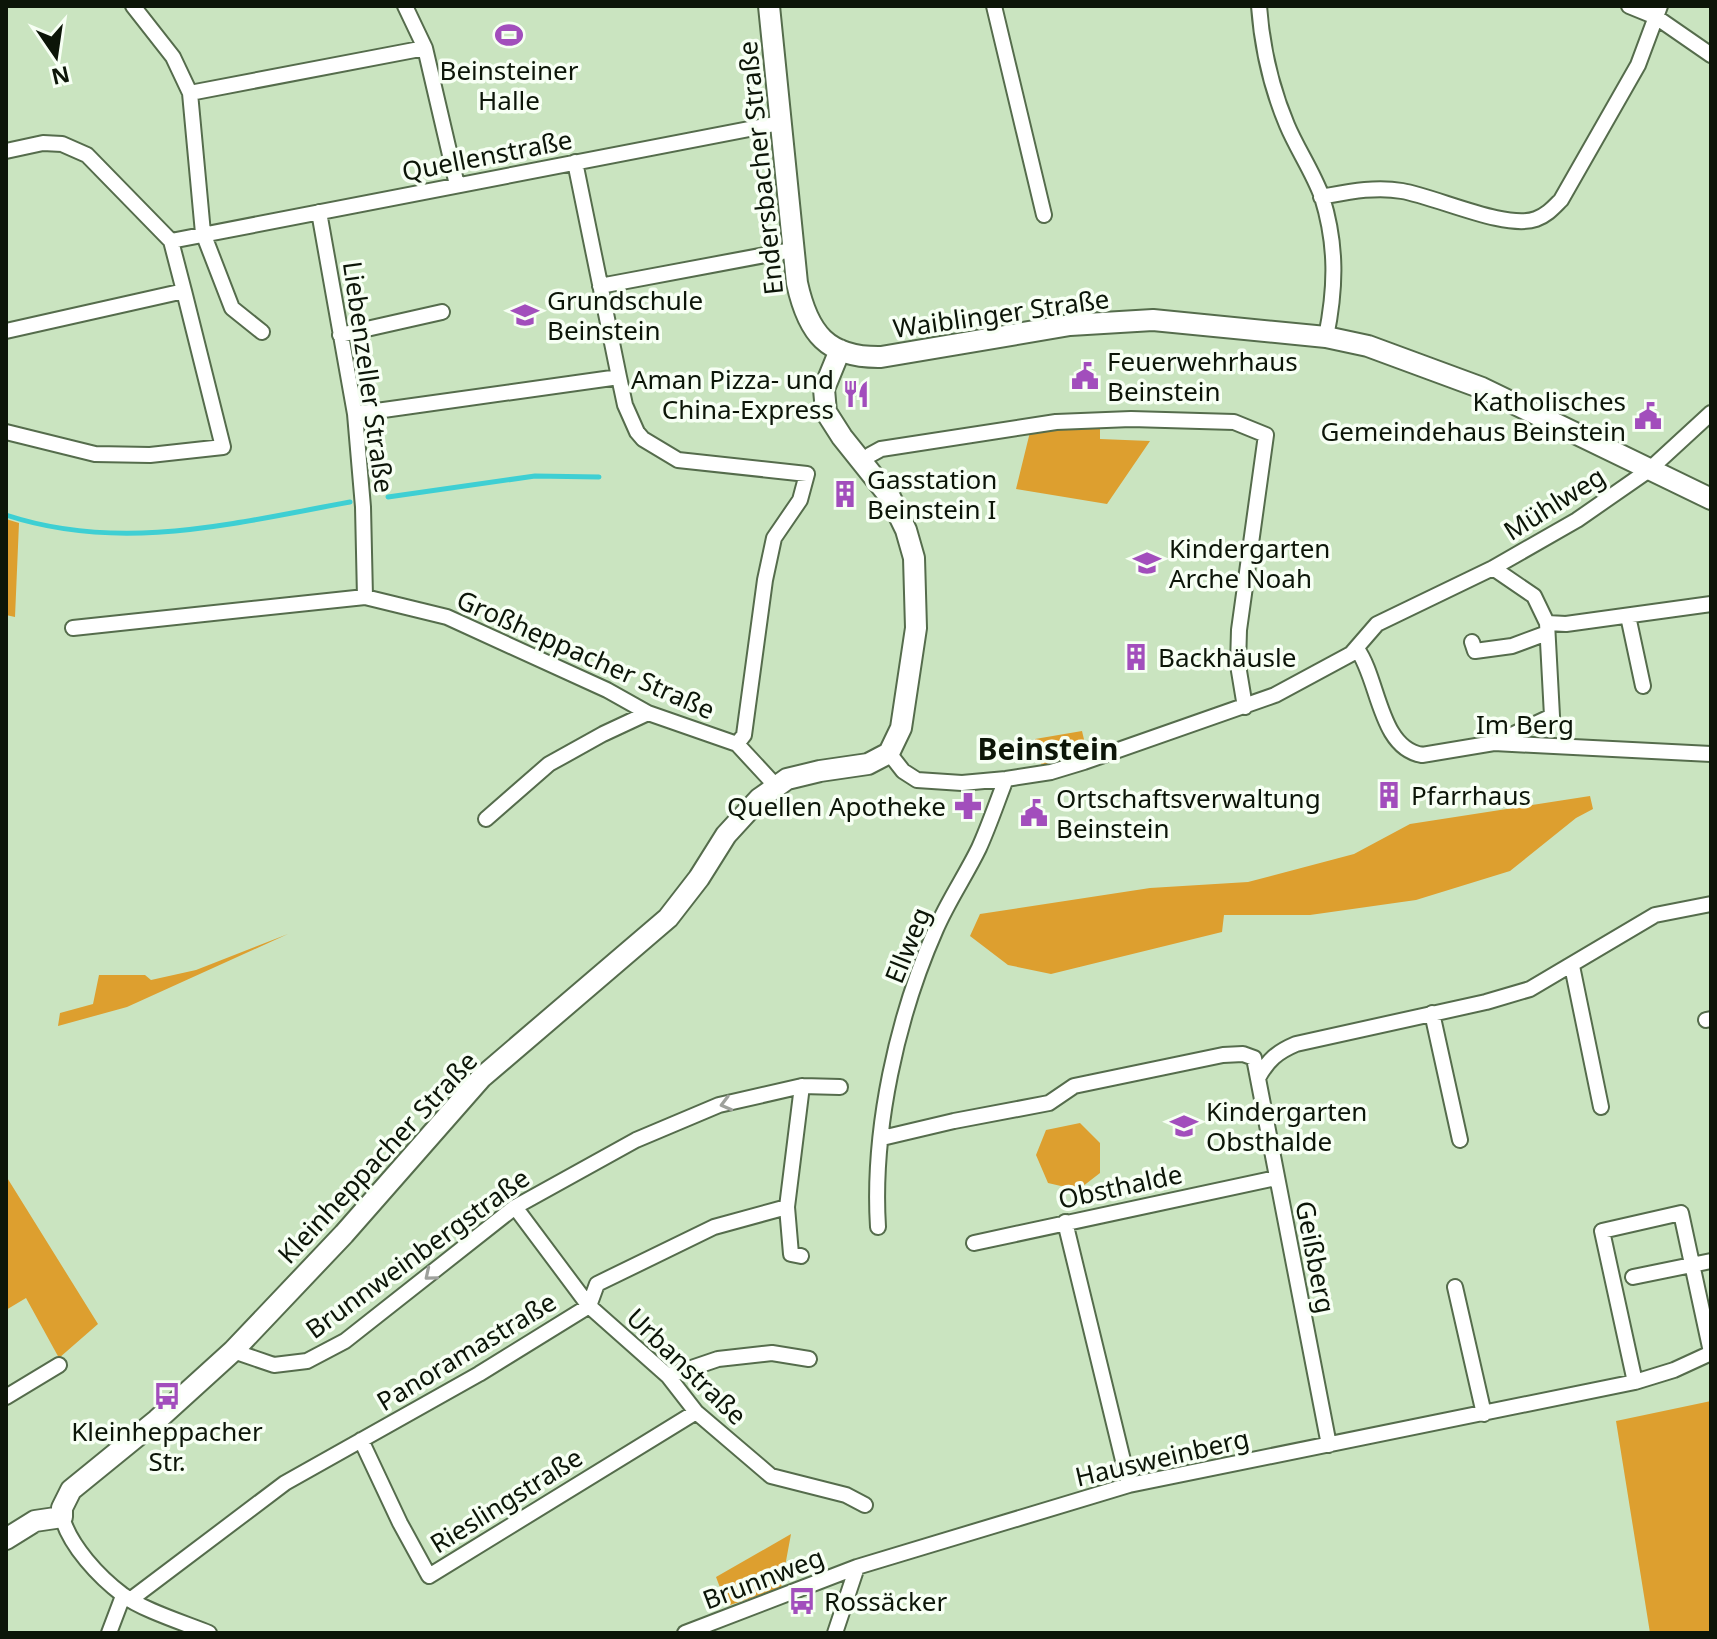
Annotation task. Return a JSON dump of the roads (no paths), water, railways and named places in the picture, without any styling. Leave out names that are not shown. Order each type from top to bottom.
[{"type":"street","points":[[133,6],[173,57],[190,93],[203,233],[232,308],[262,332]]},
{"type":"street","points":[[405,6],[425,48],[457,185]]},
{"type":"street","name":"Endersbacher Straße","points":[[769,6],[792,250],[802,305],[809,323],[822,340],[840,350]]},
{"type":"street","points":[[994,6],[1044,215]]},
{"type":"street","points":[[1259,6],[1262,44],[1286,124],[1321,197],[1333,249],[1335,291],[1326,337]]},
{"type":"street","points":[[1629,6],[1658,11],[1711,55]]},
{"type":"street","points":[[1321,197],[1379,188],[1404,191],[1513,222],[1533,220],[1549,212],[1561,200],[1638,65],[1658,11]]},
{"type":"street","points":[[190,93],[425,48]]},
{"type":"street","name":"Quellenstraße","points":[[171,241],[780,123]]},
{"type":"street","points":[[6,151],[43,143],[62,144],[87,155],[171,241],[223,447],[150,455],[95,454],[6,432]]},
{"type":"street","points":[[575,162],[625,405],[637,432],[678,460],[807,474],[800,500],[774,538],[765,580],[744,735],[737,744]]},
{"type":"street","name":"Liebenzeller Straße","points":[[319,212],[355,414],[363,507],[365,597]]},
{"type":"street","points":[[600,286],[792,250]]},
{"type":"street","points":[[6,331],[184,291]]},
{"type":"street","points":[[340,335],[442,312]]},
{"type":"street","name":"Waiblinger Straße","points":[[840,350],[867,357],[902,355],[987,337],[1070,325],[1153,320],[1326,337],[1368,346],[1482,388],[1711,499]]},
{"type":"street","points":[[775,785],[798,776],[868,764],[889,753],[901,728],[908,684],[916,628],[914,558],[900,515],[826,412],[824,389],[840,350]]},
{"type":"street","points":[[355,414],[619,377]]},
{"type":"street","name":"Mühlweg","points":[[1493,568],[1577,520],[1649,470],[1711,413]]},
{"type":"street","points":[[863,463],[881,449],[1056,422],[1131,419],[1234,422],[1266,435],[1239,630],[1238,665],[1245,707]]},
{"type":"street","points":[[889,753],[903,771],[917,780],[962,783],[1051,772],[1275,695],[1357,649],[1377,624],[1493,568],[1534,596],[1547,628],[1552,716],[1494,743]]},
{"type":"street","name":"Großheppacher Straße","points":[[73,628],[365,597],[447,617],[569,672],[648,713],[737,744],[775,785]]},
{"type":"street","points":[[1472,642],[1475,651],[1512,646],[1547,628],[1711,604]]},
{"type":"street","points":[[1628,616],[1643,686]]},
{"type":"street","name":"Im Berg","points":[[1357,649],[1365,661],[1387,723],[1400,746],[1411,753],[1422,755],[1494,743],[1711,754]]},
{"type":"street","points":[[486,819],[549,764],[648,713]]},
{"type":"street","name":"Ellweg","points":[[878,1227],[875,1189],[890,1076],[914,989],[936,928],[980,846],[1006,779]]},
{"type":"street","name":"Kleinheppacher Straße","points":[[62,1517],[62,1508],[71,1490],[157,1420],[233,1351],[344,1234],[481,1078],[668,918],[699,878],[726,835],[775,785]]},
{"type":"street","points":[[1258,1078],[1278,1051],[1296,1044],[1486,1002],[1530,989],[1655,915],[1711,904]]},
{"type":"street","points":[[1572,966],[1601,1107]]},
{"type":"street","points":[[1432,1013],[1460,1140]]},
{"type":"street","points":[[882,1138],[1049,1103],[1074,1086],[1223,1055],[1243,1054],[1254,1058],[1258,1078]]},
{"type":"street","name":"Geißberg","points":[[1258,1078],[1329,1445]]},
{"type":"street","points":[[801,1256],[791,1254],[787,1207],[802,1086]]},
{"type":"street","name":"Brunnweinbergstraße","points":[[233,1351],[274,1365],[307,1361],[345,1341],[515,1207],[636,1140],[719,1105],[802,1086],[840,1087]]},
{"type":"street","name":"Obsthalde","points":[[974,1243],[1276,1178]]},
{"type":"street","name":"Urbanstraße","points":[[515,1207],[589,1306],[668,1376],[696,1412],[771,1476],[846,1495],[865,1505]]},
{"type":"street","name":"Panoramastraße","points":[[127,1598],[285,1483],[479,1374],[589,1306],[597,1284],[714,1227],[787,1207]]},
{"type":"street","name":"Hausweinberg","points":[[857,1567],[1129,1485],[1484,1414],[1635,1382],[1674,1370],[1711,1352],[1681,1213],[1602,1231],[1635,1382]]},
{"type":"street","points":[[1065,1222],[1129,1485]]},
{"type":"street","points":[[1633,1277],[1711,1261]]},
{"type":"street","points":[[1455,1287],[1484,1414]]},
{"type":"street","points":[[668,1376],[718,1359],[772,1353],[809,1359]]},
{"type":"street","points":[[6,1397],[59,1365]]},
{"type":"street","name":"Rieslingstraße","points":[[361,1440],[429,1576],[696,1412]]},
{"type":"street","points":[[6,1539],[35,1521],[62,1517],[77,1550],[127,1598],[209,1633]]},
{"type":"street","points":[[835,1633],[857,1567]]},
{"type":"street","name":"Brunnweg","points":[[685,1633],[857,1567]]},
{"type":"street","points":[[109,1633],[127,1598]]},
{"type":"waterway","points":[[388,497],[535,476],[599,477]]},
{"type":"waterway","points":[[6,515],[49,526],[92,532],[135,533],[221,525],[350,502]]},
{"type":"place","name":"Beinsteiner Halle","points":[[509,35]]},
{"type":"place","name":"Grundschule Beinstein","points":[[525,315]]},
{"type":"place","name":"Feuerwehrhaus Beinstein","points":[[1085,376]]},
{"type":"place","name":"Aman Pizza- und China-Express","points":[[856,394]]},
{"type":"place","name":"Katholisches Gemeindehaus Beinstein","points":[[1648,416]]},
{"type":"place","name":"Gasstation Beinstein I","points":[[845,494]]},
{"type":"place","name":"Kindergarten Arche Noah","points":[[1147,563]]},
{"type":"place","name":"Backhäusle","points":[[1136,657]]},
{"type":"place","name":"Pfarrhaus","points":[[1389,795]]},
{"type":"place","name":"Quellen Apotheke","points":[[968,806]]},
{"type":"place","name":"Ortschaftsverwaltung Beinstein","points":[[1034,813]]},
{"type":"place","name":"Kindergarten Obsthalde","points":[[1184,1126]]},
{"type":"place","name":"Kleinheppacher Str.","points":[[167,1396]]},
{"type":"place","name":"Rossäcker","points":[[802,1601]]},
{"type":"district","name":"Beinstein","points":[[1048,748]]}]
